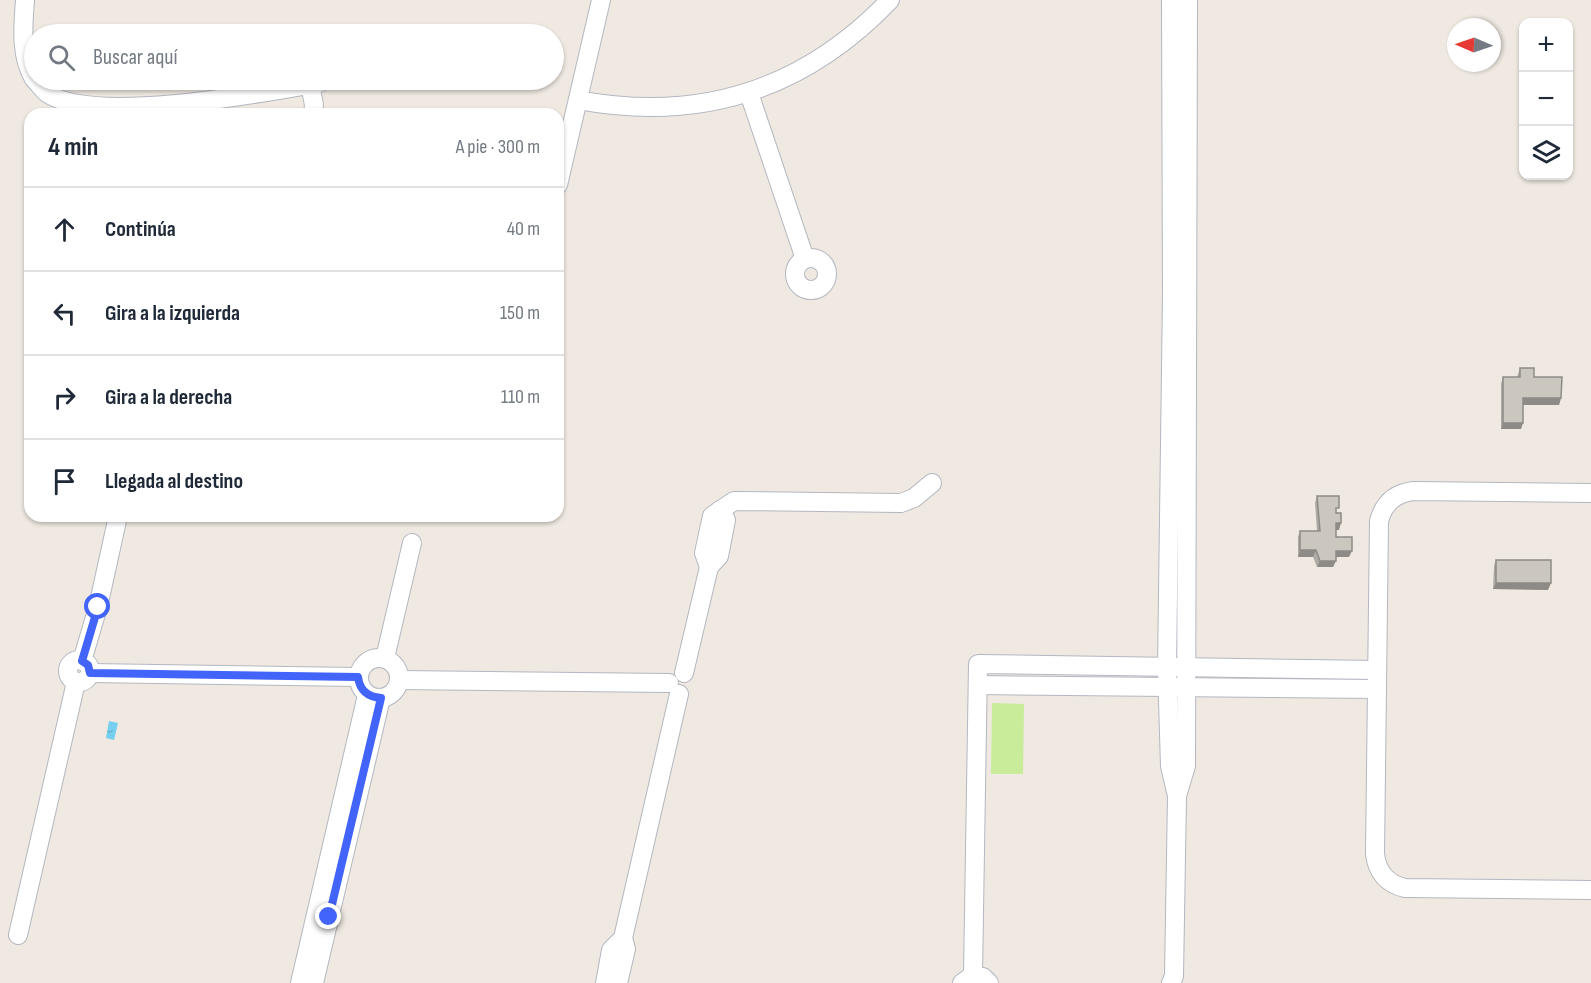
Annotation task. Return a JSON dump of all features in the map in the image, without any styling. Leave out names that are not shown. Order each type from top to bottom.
[{"type":"street","points":[[24,46],[25,0]]},
{"type":"street","points":[[564,160],[600,0]]},
{"type":"street","points":[[578,100],[617,106],[654,107],[711,102],[749,93],[789,77],[826,56],[860,30],[890,0]]},
{"type":"street","points":[[1171,0],[1176,669],[1186,687],[1186,766],[1177,796],[1174,981]]},
{"type":"street","points":[[1177,796],[1170,774],[1167,687],[1176,669],[1188,0]]},
{"type":"street","points":[[44,90],[70,102],[99,106],[234,98],[280,90]]},
{"type":"street","points":[[314,90],[314,108]]},
{"type":"street","points":[[749,93],[805,259]]},
{"type":"street","points":[[399,680],[674,689],[687,692],[691,686],[690,678],[684,672],[709,567],[718,560],[726,524],[725,515],[720,510],[740,500],[900,503],[914,498],[932,483]]},
{"type":"street","points":[[1591,493],[1414,491],[1401,494],[1389,501],[1379,521],[1375,854],[1378,867],[1385,878],[1405,888],[1591,890]]},
{"type":"street","points":[[18,935],[83,672],[117,522]]},
{"type":"street","points":[[385,658],[412,543]]},
{"type":"street","points":[[385,658],[396,666],[399,680],[393,692],[374,697],[359,684],[358,677],[367,661],[385,658]]},
{"type":"street","points":[[974,980],[978,664],[1176,669],[1377,670]]},
{"type":"street","points":[[83,672],[358,677]]},
{"type":"street","points":[[978,685],[1377,689]]},
{"type":"street","points":[[618,983],[626,949],[623,938],[674,689]]},
{"type":"street","points":[[300,983],[374,697]]},
{"type":"street","points":[[314,983],[374,697]]},
{"type":"street","points":[[605,983],[611,950],[616,942],[623,938]]},
{"type":"green space","points":[[992,703],[1024,704],[1023,774],[991,774]]},
{"type":"water","points":[[109,721],[118,723],[114,740],[106,738]]},
{"type":"building","points":[[1520,368],[1534,368],[1534,377],[1562,377],[1561,398],[1523,398],[1523,423],[1503,423],[1503,377],[1520,377]]},
{"type":"building","points":[[1317,496],[1339,496],[1339,508],[1336,508],[1336,513],[1341,513],[1341,523],[1336,523],[1336,537],[1352,537],[1352,551],[1336,551],[1336,561],[1320,561],[1316,550],[1300,550],[1300,531],[1320,531]]},
{"type":"building","points":[[1496,560],[1551,560],[1551,583],[1496,583]]},
{"type":"route","points":[[98,607],[82,661],[88,665],[90,673],[358,677],[362,690],[374,698],[381,698],[329,917]]}]
